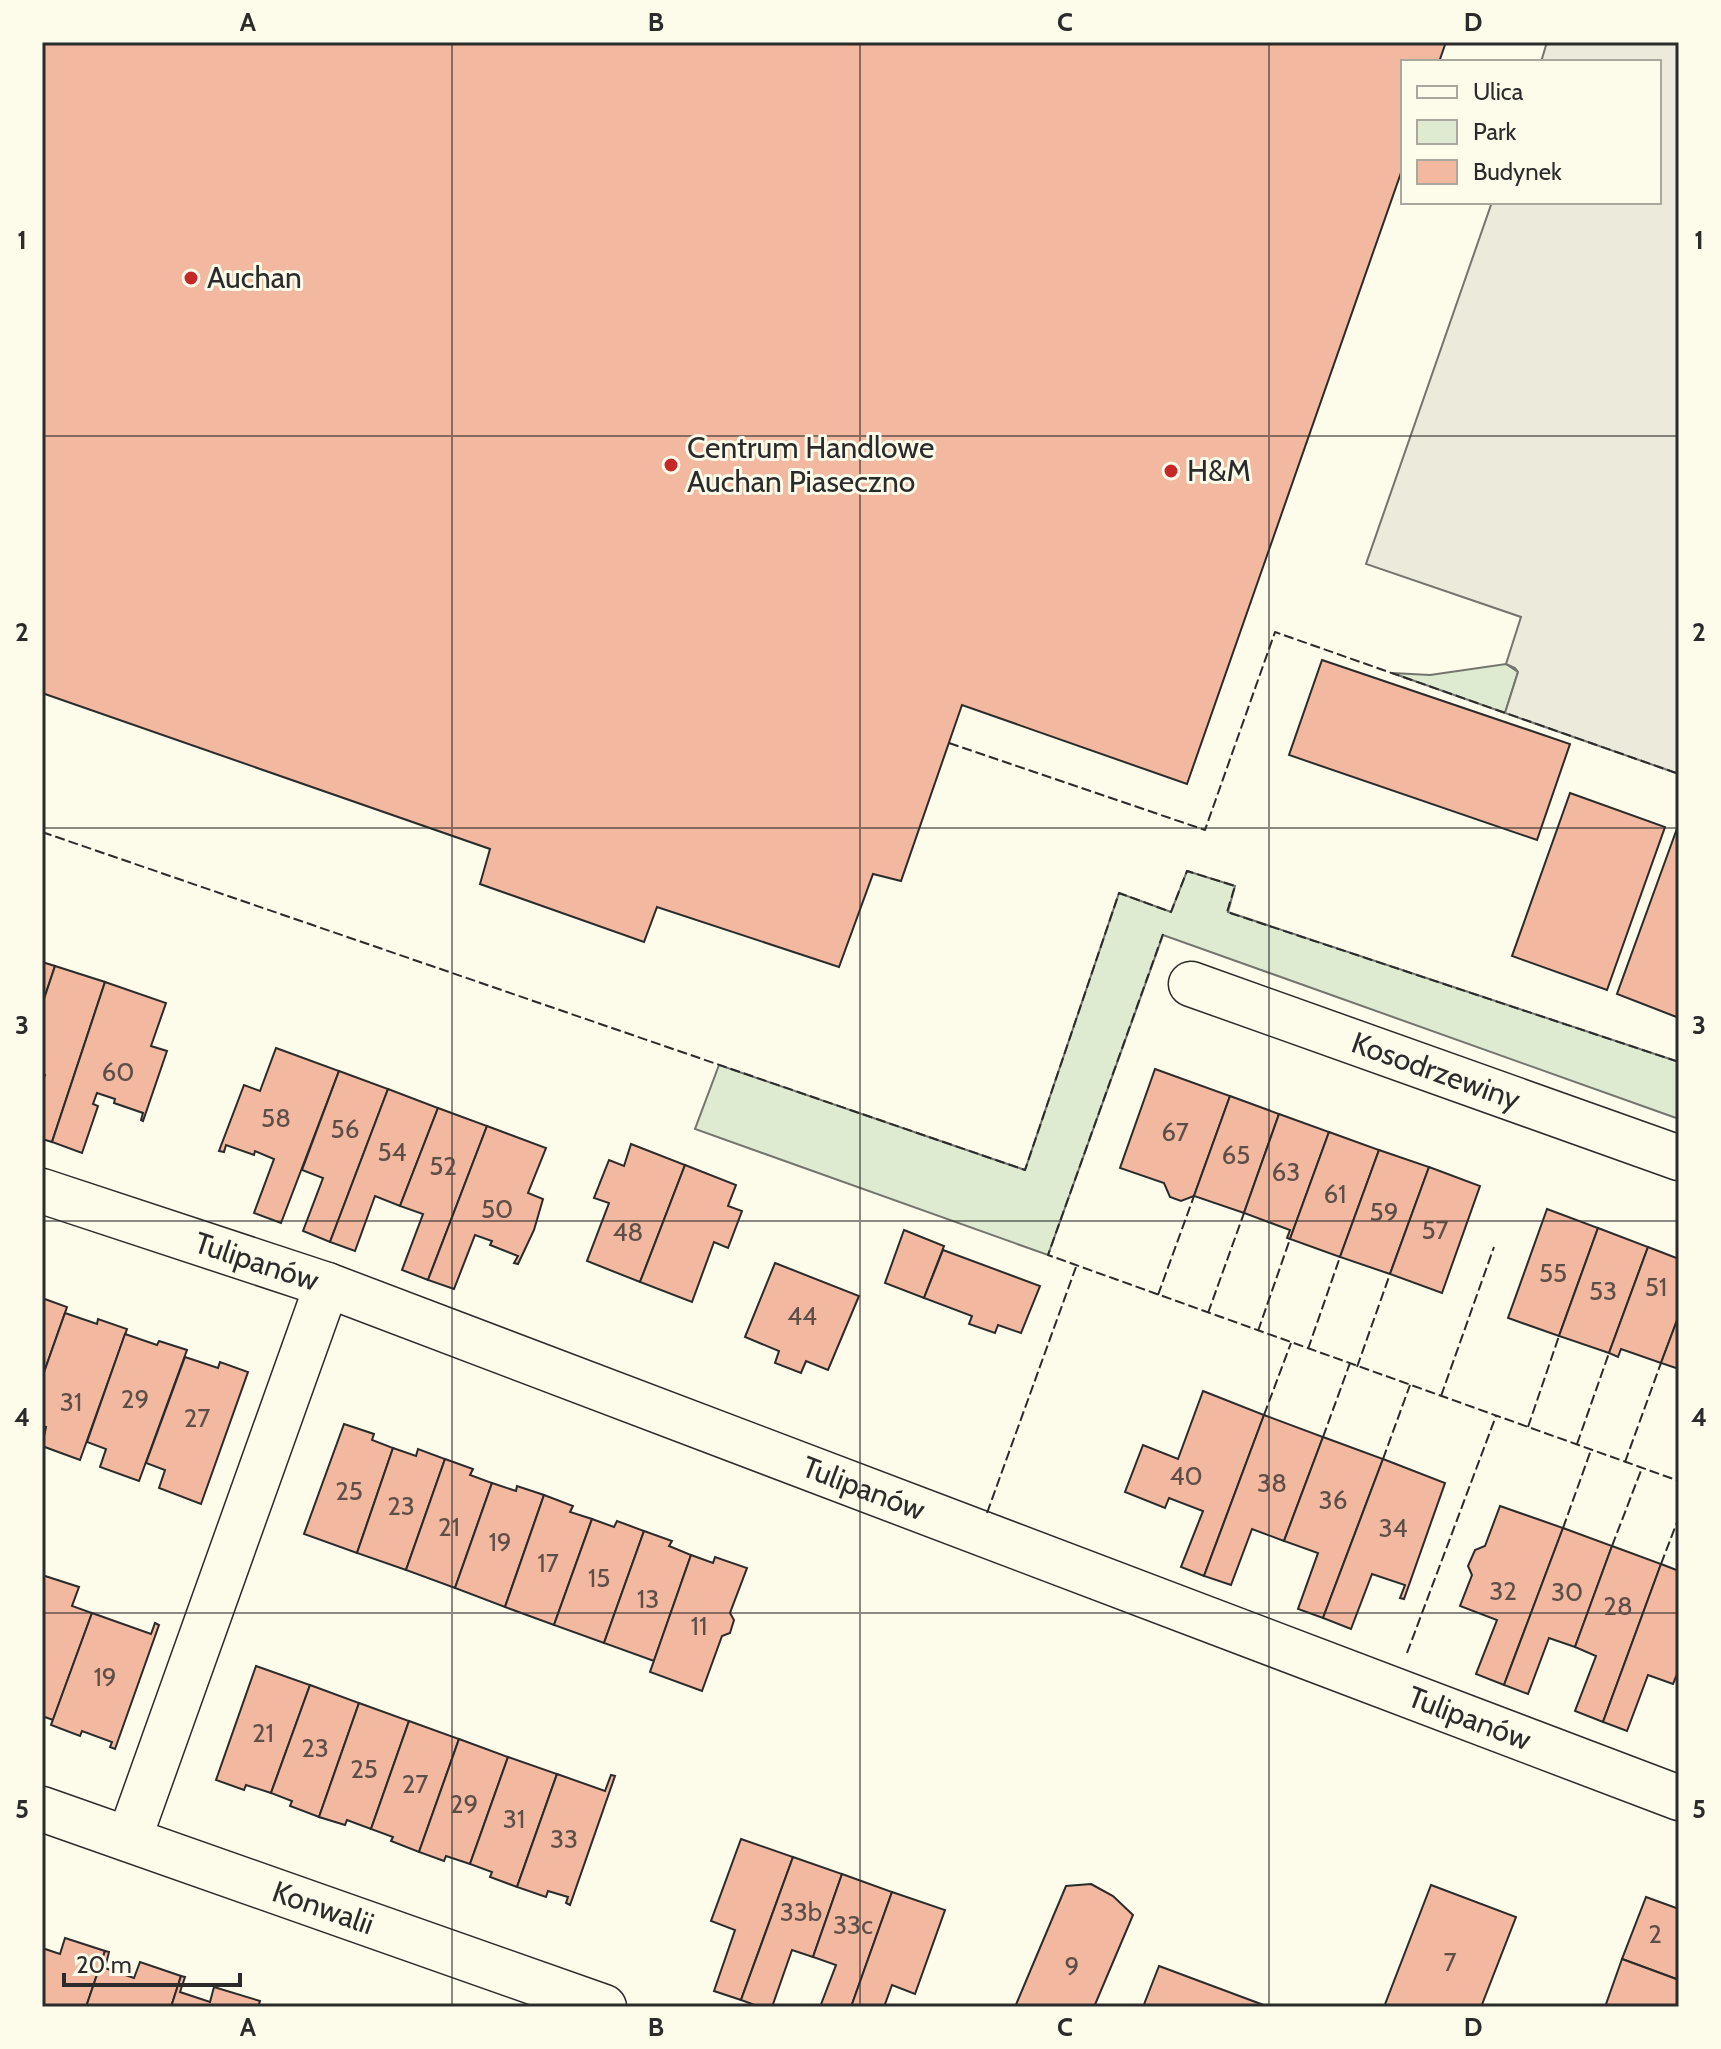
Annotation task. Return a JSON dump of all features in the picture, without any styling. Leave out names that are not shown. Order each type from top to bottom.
[{"type":"street","name":"Kosodrzewiny","points":[[1191,984],[1679,1158]]},
{"type":"street","name":"Tulipanów","points":[[42,1191],[327,1285],[1679,1798]]},
{"type":"street","points":[[129,1839],[327,1285]]},
{"type":"street","name":"Konwalii","points":[[42,1809],[604,2007]]},
{"type":"green space","points":[[1506,664],[1518,672],[1505,713],[1392,673],[1430,675]]},
{"type":"green space","points":[[1187,871],[1235,886],[1228,912],[1679,1062],[1679,1119],[1163,935],[1048,1255],[695,1129],[719,1065],[1025,1170],[1119,893],[1171,912]]},
{"type":"shaded area","points":[[1547,42],[1679,42],[1679,774],[1505,713],[1518,672],[1506,664],[1521,617],[1366,564],[1491,204],[1661,204],[1661,60],[1542,60]]},
{"type":"building","name":"Centrum Handlowe Auchan Piaseczno","points":[[42,42],[1446,42],[1440,60],[1401,60],[1401,173],[1187,784],[962,705],[901,881],[873,874],[839,967],[657,907],[644,942],[480,884],[490,849],[42,693]]},
{"type":"building","points":[[1322,660],[1570,744],[1537,840],[1289,755]]},
{"type":"building","points":[[1570,793],[1665,827],[1607,990],[1512,956]]},
{"type":"building","points":[[1679,823],[1679,1018],[1617,994]]},
{"type":"building","points":[[42,962],[55,966],[42,1005]]},
{"type":"building","points":[[55,966],[105,982],[52,1142],[42,1139],[42,1082],[45,1075],[42,1074],[42,1005]]},
{"type":"building","points":[[105,982],[166,1003],[151,1046],[167,1051],[143,1121],[143,1113],[97,1093],[93,1104],[98,1106],[82,1153],[52,1142]]},
{"type":"building","points":[[276,1048],[339,1071],[281,1223],[254,1213],[274,1159],[226,1145],[224,1152],[219,1151],[244,1085],[260,1091]]},
{"type":"building","points":[[1155,1069],[1230,1096],[1194,1196],[1181,1201],[1170,1197],[1164,1183],[1120,1168]]},
{"type":"building","points":[[339,1071],[388,1089],[330,1242],[303,1231],[323,1178],[302,1170]]},
{"type":"building","points":[[388,1089],[438,1108],[400,1206],[375,1196],[355,1251],[330,1242]]},
{"type":"building","points":[[1230,1096],[1279,1114],[1244,1213],[1194,1196]]},
{"type":"building","points":[[438,1108],[487,1126],[428,1280],[402,1270],[423,1214],[400,1206]]},
{"type":"building","points":[[1279,1114],[1329,1132],[1290,1239],[1287,1238],[1290,1230],[1244,1213]]},
{"type":"building","points":[[487,1126],[546,1148],[528,1193],[543,1199],[534,1230],[518,1264],[514,1263],[518,1256],[490,1245],[492,1241],[475,1235],[454,1289],[428,1280]]},
{"type":"building","points":[[1329,1132],[1379,1150],[1340,1257],[1290,1239]]},
{"type":"building","points":[[631,1144],[685,1165],[640,1282],[587,1261],[609,1203],[594,1198],[609,1160],[624,1166]]},
{"type":"building","points":[[1379,1150],[1429,1167],[1390,1274],[1340,1257]]},
{"type":"building","points":[[685,1165],[736,1185],[728,1206],[742,1211],[728,1248],[714,1242],[692,1302],[640,1282]]},
{"type":"building","points":[[1429,1167],[1480,1186],[1442,1293],[1390,1274]]},
{"type":"building","points":[[1547,1209],[1598,1228],[1559,1336],[1508,1318]]},
{"type":"building","points":[[1598,1228],[1648,1247],[1609,1353],[1559,1336]]},
{"type":"building","points":[[904,1230],[944,1246],[924,1298],[885,1283]]},
{"type":"building","points":[[1648,1247],[1679,1259],[1679,1315],[1661,1363],[1621,1349],[1618,1357],[1609,1353]]},
{"type":"building","points":[[943,1250],[1040,1286],[1021,1333],[998,1325],[995,1333],[969,1324],[972,1316],[924,1298]]},
{"type":"building","points":[[775,1263],[859,1296],[828,1370],[806,1361],[801,1373],[775,1363],[779,1351],[745,1337]]},
{"type":"building","points":[[42,1298],[67,1307],[42,1378]]},
{"type":"building","points":[[65,1313],[97,1324],[98,1319],[127,1329],[80,1460],[42,1446],[46,1427],[42,1426],[42,1378]]},
{"type":"building","points":[[1679,1315],[1679,1369],[1661,1363]]},
{"type":"building","points":[[125,1334],[157,1345],[159,1341],[187,1350],[139,1481],[100,1467],[106,1449],[87,1442]]},
{"type":"building","points":[[185,1357],[218,1368],[220,1362],[248,1372],[201,1504],[159,1488],[165,1470],[146,1463]]},
{"type":"building","points":[[1203,1391],[1264,1415],[1204,1576],[1181,1567],[1203,1511],[1169,1498],[1165,1508],[1125,1492],[1143,1445],[1178,1459]]},
{"type":"building","points":[[1264,1415],[1323,1437],[1284,1541],[1252,1529],[1231,1585],[1204,1576]]},
{"type":"building","points":[[344,1424],[374,1434],[372,1440],[393,1448],[357,1553],[304,1534]]},
{"type":"building","points":[[1323,1437],[1383,1459],[1323,1618],[1298,1609],[1318,1553],[1284,1541]]},
{"type":"building","points":[[393,1448],[416,1456],[418,1449],[445,1459],[406,1570],[357,1553]]},
{"type":"building","points":[[445,1459],[473,1469],[470,1475],[492,1483],[455,1588],[406,1570]]},
{"type":"building","points":[[1383,1459],[1445,1483],[1404,1599],[1400,1598],[1405,1585],[1372,1574],[1351,1629],[1323,1618]]},
{"type":"building","points":[[492,1483],[516,1491],[517,1486],[544,1495],[505,1607],[455,1588]]},
{"type":"building","points":[[544,1495],[573,1506],[570,1512],[592,1519],[554,1625],[505,1607]]},
{"type":"building","points":[[1500,1506],[1563,1528],[1504,1685],[1476,1674],[1497,1620],[1460,1606],[1472,1575],[1468,1566],[1475,1550],[1485,1546]]},
{"type":"building","points":[[592,1519],[614,1527],[617,1521],[644,1531],[604,1643],[554,1625]]},
{"type":"building","points":[[1563,1528],[1612,1546],[1575,1647],[1549,1638],[1528,1694],[1504,1685]]},
{"type":"building","points":[[644,1531],[672,1541],[669,1546],[691,1555],[654,1661],[604,1643]]},
{"type":"building","points":[[1612,1546],[1661,1564],[1603,1722],[1575,1711],[1596,1656],[1575,1647]]},
{"type":"building","points":[[691,1555],[713,1563],[715,1557],[747,1568],[730,1613],[734,1620],[730,1633],[722,1636],[702,1691],[650,1672]]},
{"type":"building","points":[[1661,1564],[1679,1571],[1679,1669],[1673,1684],[1648,1675],[1627,1731],[1603,1722]]},
{"type":"building","points":[[42,1575],[79,1587],[72,1606],[92,1613],[53,1720],[42,1716]]},
{"type":"building","points":[[92,1613],[151,1634],[155,1623],[159,1625],[115,1749],[110,1747],[112,1742],[82,1731],[80,1736],[51,1725]]},
{"type":"building","points":[[256,1666],[310,1685],[271,1793],[246,1785],[244,1790],[216,1780]]},
{"type":"building","points":[[310,1685],[359,1703],[319,1817],[290,1806],[292,1801],[271,1793]]},
{"type":"building","points":[[359,1703],[409,1721],[371,1829],[347,1820],[345,1825],[319,1817]]},
{"type":"building","points":[[409,1721],[459,1739],[419,1852],[371,1829]]},
{"type":"building","points":[[459,1739],[508,1757],[470,1864],[446,1856],[444,1861],[419,1852]]},
{"type":"building","points":[[508,1757],[557,1774],[517,1887],[490,1877],[492,1872],[470,1864]]},
{"type":"building","points":[[557,1774],[605,1791],[611,1775],[615,1776],[570,1905],[566,1903],[568,1897],[548,1891],[546,1897],[517,1887]]},
{"type":"building","points":[[741,1839],[793,1857],[741,2000],[714,1991],[735,1930],[711,1921]]},
{"type":"building","points":[[793,1857],[842,1874],[813,1957],[792,1950],[772,2007],[760,2007],[741,2000]]},
{"type":"building","points":[[842,1874],[892,1892],[851,2007],[820,2007],[836,1965],[813,1957]]},
{"type":"building","points":[[1091,1884],[1113,1896],[1133,1915],[1094,2007],[1015,2007],[1066,1886]]},
{"type":"building","points":[[1431,1885],[1516,1917],[1481,2007],[1384,2007]]},
{"type":"building","points":[[892,1892],[945,1910],[915,1994],[892,1985],[884,2007],[851,2007]]},
{"type":"building","points":[[1646,1897],[1679,1909],[1679,1980],[1622,1959]]},
{"type":"building","points":[[65,1938],[105,1951],[86,2007],[42,2007],[42,1948],[60,1954]]},
{"type":"building","points":[[105,1951],[109,1952],[105,1968],[134,1978],[140,1962],[181,1976],[171,2007],[86,2007]]},
{"type":"building","points":[[1622,1959],[1679,1980],[1679,2007],[1605,2007]]},
{"type":"building","points":[[1159,1966],[1269,2007],[1143,2007]]},
{"type":"building","points":[[181,1976],[185,1977],[180,1992],[210,2002],[214,1987],[260,2001],[258,2007],[171,2007]]},
{"type":"fence","points":[[949,743],[1205,830],[1275,632],[1679,774]]},
{"type":"fence","points":[[42,832],[1025,1170],[1119,893],[1171,912],[1187,871],[1235,886],[1227,912],[1679,1062]]},
{"type":"fence","points":[[1163,934],[1048,1255],[1679,1481]]},
{"type":"fence","points":[[1158,1295],[1194,1196]]},
{"type":"fence","points":[[1208,1313],[1244,1213]]},
{"type":"fence","points":[[1258,1331],[1290,1239]]},
{"type":"fence","points":[[1441,1396],[1494,1247]]},
{"type":"fence","points":[[1308,1349],[1340,1257]]},
{"type":"fence","points":[[987,1513],[1076,1267]]},
{"type":"fence","points":[[1357,1367],[1390,1274]]},
{"type":"fence","points":[[1528,1427],[1559,1336]]},
{"type":"fence","points":[[1264,1415],[1291,1343]]},
{"type":"fence","points":[[1577,1444],[1609,1353]]},
{"type":"fence","points":[[1323,1437],[1350,1363]]},
{"type":"fence","points":[[1625,1462],[1661,1363]]},
{"type":"fence","points":[[1383,1459],[1410,1385]]},
{"type":"fence","points":[[1407,1653],[1496,1416]]},
{"type":"fence","points":[[1563,1528],[1591,1450]]},
{"type":"fence","points":[[1612,1546],[1642,1468]]},
{"type":"fence","points":[[1661,1564],[1679,1517]]},
{"type":"place","name":"Auchan","points":[[191,278]]},
{"type":"place","name":"Centrum Handlowe Auchan Piaseczno","points":[[671,465]]},
{"type":"place","name":"H&M","points":[[1171,471]]}]
